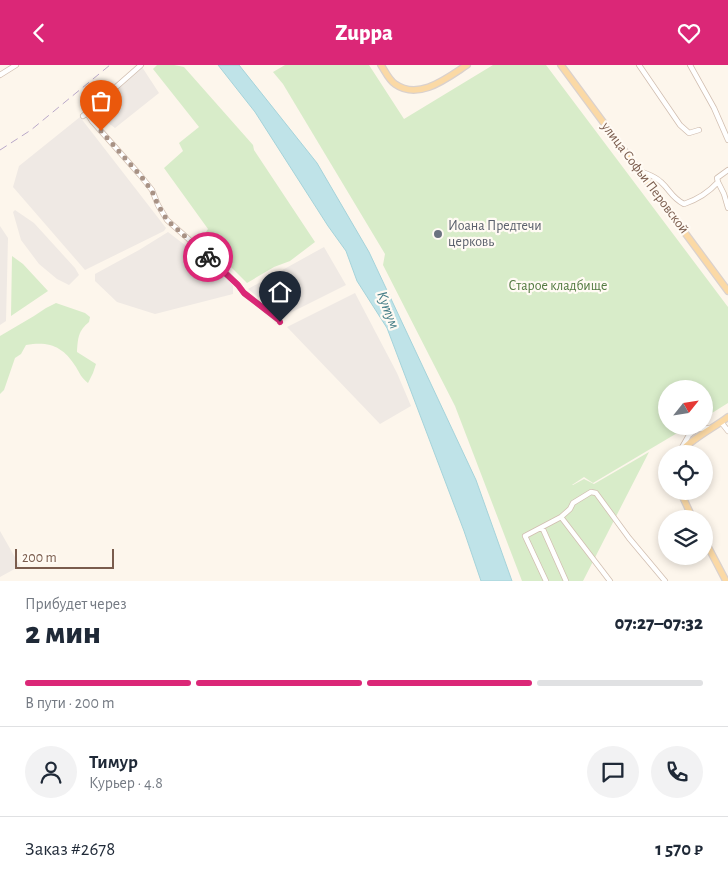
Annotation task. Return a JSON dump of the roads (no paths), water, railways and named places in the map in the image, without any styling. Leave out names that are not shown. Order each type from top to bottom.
[{"type":"main road","points":[[382,65],[394,83],[415,91],[437,83],[466,65]]},
{"type":"main road","name":"улица Софьи Перовской","points":[[561,65],[728,291]]},
{"type":"main road","points":[[688,445],[728,417]]},
{"type":"main road","points":[[713,556],[726,580]]},
{"type":"street","points":[[0,75],[16,65]]},
{"type":"street","points":[[141,65],[85,114],[140,175],[152,191],[167,220],[219,266],[244,293],[280,322]]},
{"type":"street","points":[[639,65],[680,125],[689,133],[699,130]]},
{"type":"street","points":[[690,65],[714,108],[728,140]]},
{"type":"street","points":[[728,170],[717,178],[728,208]]},
{"type":"street","points":[[640,171],[651,175],[661,182],[675,199],[684,204],[692,201],[718,182]]},
{"type":"street","points":[[721,422],[728,431]]},
{"type":"street","points":[[546,581],[525,536],[561,517],[570,509],[573,503],[590,492],[596,493],[628,538],[665,581]]},
{"type":"street","points":[[561,517],[610,581]]},
{"type":"street","points":[[542,527],[566,581]]},
{"type":"water","name":"Кутум","points":[[218,65],[239,65],[317,163],[369,252],[476,480],[512,581],[481,581],[387,328],[357,281],[346,251],[255,112]]},
{"type":"railway","points":[[0,150],[31,130],[110,65]]},
{"type":"place","name":"Иоана Предтечи церковь","points":[[438,234]]},
{"type":"park label","name":"Старое кладбище","points":[[558,286]]}]
